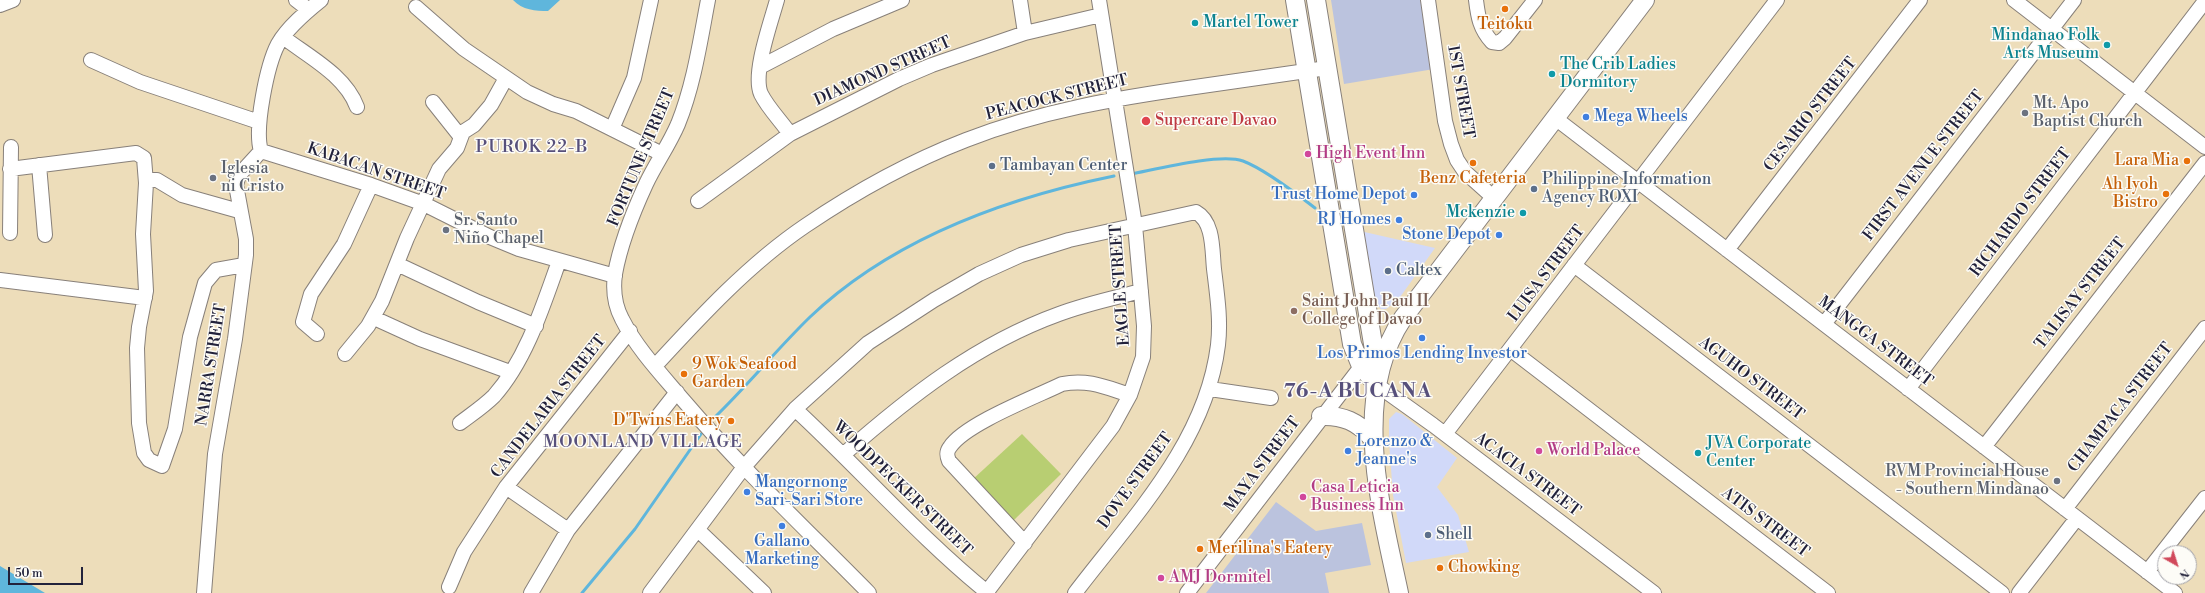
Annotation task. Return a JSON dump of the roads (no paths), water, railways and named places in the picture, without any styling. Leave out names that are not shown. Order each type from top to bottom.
[{"type":"main road","points":[[1295,0],[1354,351],[1361,366],[1377,385]]},
{"type":"main road","points":[[1316,0],[1374,350],[1377,385],[1372,438],[1376,474],[1398,593]]},
{"type":"main road","points":[[1377,385],[1387,350],[1399,324],[1645,0]]},
{"type":"main road","points":[[1321,416],[1338,417],[1352,421],[1372,438]]},
{"type":"street","points":[[0,5],[13,0]]},
{"type":"street","points":[[296,0],[309,10]]},
{"type":"street","points":[[261,151],[258,133],[259,122],[270,65],[276,48],[283,37],[320,0]]},
{"type":"street","points":[[612,129],[634,78],[651,0]]},
{"type":"street","name":"FORTUNE STREET","points":[[708,0],[692,80],[677,126],[646,184],[621,251],[615,276],[614,291],[617,306],[630,331],[676,392],[744,467],[869,593]]},
{"type":"street","points":[[777,0],[760,67],[758,86],[761,94],[790,134]]},
{"type":"street","points":[[760,67],[833,29],[902,0]]},
{"type":"street","points":[[1020,0],[1025,33]]},
{"type":"street","name":"EAGLE STREET","points":[[987,593],[1113,426],[1130,395],[1143,356],[1144,326],[1134,225],[1099,0]]},
{"type":"street","name":"1ST STREET","points":[[1428,0],[1445,122],[1451,144],[1457,160],[1465,172],[1494,198]]},
{"type":"street","points":[[1476,0],[1478,19],[1483,32],[1492,42],[1499,42],[1505,38],[1534,0]]},
{"type":"street","name":"LUISA STREET","points":[[1445,434],[1777,0]]},
{"type":"street","name":"CESARIO STREET","points":[[1727,250],[1920,0]]},
{"type":"street","points":[[2014,0],[2205,147]]},
{"type":"street","name":"FIRST AVENUE STREET","points":[[1824,324],[2074,0]]},
{"type":"street","name":"RICHARDO STREET","points":[[1908,389],[2205,1]]},
{"type":"street","points":[[416,7],[464,49],[506,78],[553,104],[576,111],[662,154]]},
{"type":"street","name":"DIAMOND STREET","points":[[698,201],[790,134],[830,113],[932,65],[1025,33],[1101,15]]},
{"type":"street","points":[[283,37],[340,81],[351,93],[357,107]]},
{"type":"street","points":[[91,60],[120,75],[259,122]]},
{"type":"street","name":"PEACOCK STREET","points":[[655,366],[704,312],[759,263],[804,227],[904,166],[966,140],[1023,120],[1114,99],[1327,68]]},
{"type":"street","points":[[345,354],[374,318],[439,169],[457,148],[460,136],[463,132],[474,125],[491,105],[506,78]]},
{"type":"street","points":[[433,102],[460,136]]},
{"type":"street","name":"MANGGA STREET","points":[[1555,118],[2175,593]]},
{"type":"street","points":[[10,233],[11,147]]},
{"type":"street","name":"KABACAN STREET","points":[[261,151],[371,185],[424,204],[490,237],[559,261],[615,276]]},
{"type":"street","name":"NARRA STREET","points":[[204,593],[215,454],[235,339],[244,265],[246,239],[236,193],[237,180],[246,166],[261,151]]},
{"type":"street","points":[[10,169],[136,153],[144,158],[146,183],[143,234],[146,291],[137,348],[140,442],[146,457],[162,466],[175,429],[190,337],[199,297],[205,283],[216,270],[244,265]]},
{"type":"street","name":"TALISAY STREET","points":[[1984,447],[2205,163]]},
{"type":"street","points":[[39,165],[44,235]]},
{"type":"street","points":[[146,183],[152,180],[157,180],[182,195],[239,211]]},
{"type":"street","points":[[317,334],[302,322],[308,301],[317,283],[344,244],[371,185]]},
{"type":"street","name":"DOVE STREET","points":[[1075,593],[1169,470],[1191,433],[1210,389],[1218,343],[1218,301],[1207,221],[1203,216],[1196,212],[1134,225]]},
{"type":"street","points":[[650,593],[744,467],[795,409],[868,343],[934,300],[979,274],[1034,251],[1069,240],[1134,225]]},
{"type":"street","points":[[460,423],[494,396],[510,372],[536,326],[559,261]]},
{"type":"street","points":[[397,264],[478,302],[536,326]]},
{"type":"street","name":"AGUHO STREET","points":[[1574,265],[2002,593]]},
{"type":"street","points":[[0,280],[145,298]]},
{"type":"street","points":[[844,454],[894,410],[948,370],[999,339],[1060,313],[1141,291]]},
{"type":"street","points":[[374,318],[420,339],[510,372]]},
{"type":"street","name":"MAYA STREET","points":[[1187,593],[1321,416],[1374,350],[1399,324]]},
{"type":"street","name":"CHAMPACA STREET","points":[[2065,509],[2205,328]]},
{"type":"street","name":"CANDELARIA STREET","points":[[449,587],[464,552],[506,487],[630,331]]},
{"type":"street","name":"ATIS STREET","points":[[1510,349],[1828,593]]},
{"type":"street","points":[[1025,543],[949,461],[947,455],[949,448],[956,440],[982,422],[1062,384],[1076,381],[1091,382],[1130,395]]},
{"type":"street","name":"ACACIA STREET","points":[[1377,385],[1445,434],[1654,593]]},
{"type":"street","points":[[1210,389],[1271,398]]},
{"type":"street","points":[[531,593],[568,530],[676,392]]},
{"type":"street","name":"WOODPECKER STREET","points":[[795,409],[844,454],[928,539],[987,593]]},
{"type":"street","points":[[506,487],[568,530]]},
{"type":"street","points":[[2147,572],[2205,498]]},
{"type":"street","points":[[2019,593],[2077,518]]},
{"type":"street","points":[[698,530],[764,593]]},
{"type":"water","points":[[513,0],[560,0],[548,11],[525,8]]},
{"type":"water","points":[[0,566],[45,593],[0,593]]},
{"type":"waterway","points":[[1131,174],[1204,160],[1233,159],[1243,161],[1261,170],[1315,208]]},
{"type":"waterway","points":[[716,416],[810,317],[842,289],[877,265],[914,244],[952,226],[992,210],[1032,196],[1114,176]]},
{"type":"waterway","points":[[582,593],[635,529],[701,434]]},
{"type":"place","name":"Teitoku","points":[[1505,9]]},
{"type":"place","name":"Martel Tower","points":[[1195,23]]},
{"type":"place","name":"Mindanao Folk Arts Museum","points":[[2107,45]]},
{"type":"place","name":"The Crib Ladies Dormitory","points":[[1552,74]]},
{"type":"place","name":"Mt. Apo Baptist Church","points":[[2025,113]]},
{"type":"place","name":"Mega Wheels","points":[[1586,117]]},
{"type":"place","name":"Supercare Davao","points":[[1146,121]]},
{"type":"place","name":"High Event Inn","points":[[1308,154]]},
{"type":"place","name":"Lara Mia","points":[[2187,161]]},
{"type":"place","name":"Benz Cafeteria","points":[[1473,163]]},
{"type":"place","name":"Tambayan Center","points":[[992,166]]},
{"type":"place","name":"Iglesia ni Cristo","points":[[213,178]]},
{"type":"place","name":"Philippine Information Agency ROXI","points":[[1534,189]]},
{"type":"place","name":"Ah Iyoh Bistro","points":[[2166,194]]},
{"type":"place","name":"Trust Home Depot","points":[[1414,195]]},
{"type":"place","name":"Mckenzie","points":[[1523,213]]},
{"type":"place","name":"RJ Homes","points":[[1399,220]]},
{"type":"place","name":"Sr. Santo Niño Chapel","points":[[446,230]]},
{"type":"place","name":"Stone Depot","points":[[1499,235]]},
{"type":"place","name":"Caltex","points":[[1388,271]]},
{"type":"place","name":"Saint John Paul II College of Davao","points":[[1294,311]]},
{"type":"place","name":"Los Primos Lending Investor","points":[[1422,338]]},
{"type":"place","name":"9 Wok Seafood Garden","points":[[684,374]]},
{"type":"place","name":"D'Twins Eatery","points":[[731,421]]},
{"type":"place","name":"Lorenzo & Jeanne's","points":[[1348,451]]},
{"type":"place","name":"World Palace","points":[[1539,451]]},
{"type":"place","name":"JVA Corporate Center","points":[[1698,453]]},
{"type":"place","name":"RVM Provincial House - Southern Mindanao","points":[[2057,481]]},
{"type":"place","name":"Mangornong Sari-Sari Store","points":[[747,492]]},
{"type":"place","name":"Casa Leticia Business Inn","points":[[1303,497]]},
{"type":"place","name":"Gallano Marketing","points":[[782,526]]},
{"type":"place","name":"Shell","points":[[1428,535]]},
{"type":"place","name":"Merilina's Eatery","points":[[1200,549]]},
{"type":"place","name":"Chowking","points":[[1440,568]]},
{"type":"place","name":"AMJ Dormitel","points":[[1161,578]]},
{"type":"district","name":"PUROK 22-B","points":[[532,148]]},
{"type":"district","name":"76-A BUCANA","points":[[1358,392]]},
{"type":"district","name":"MOONLAND VILLAGE","points":[[643,443]]}]
